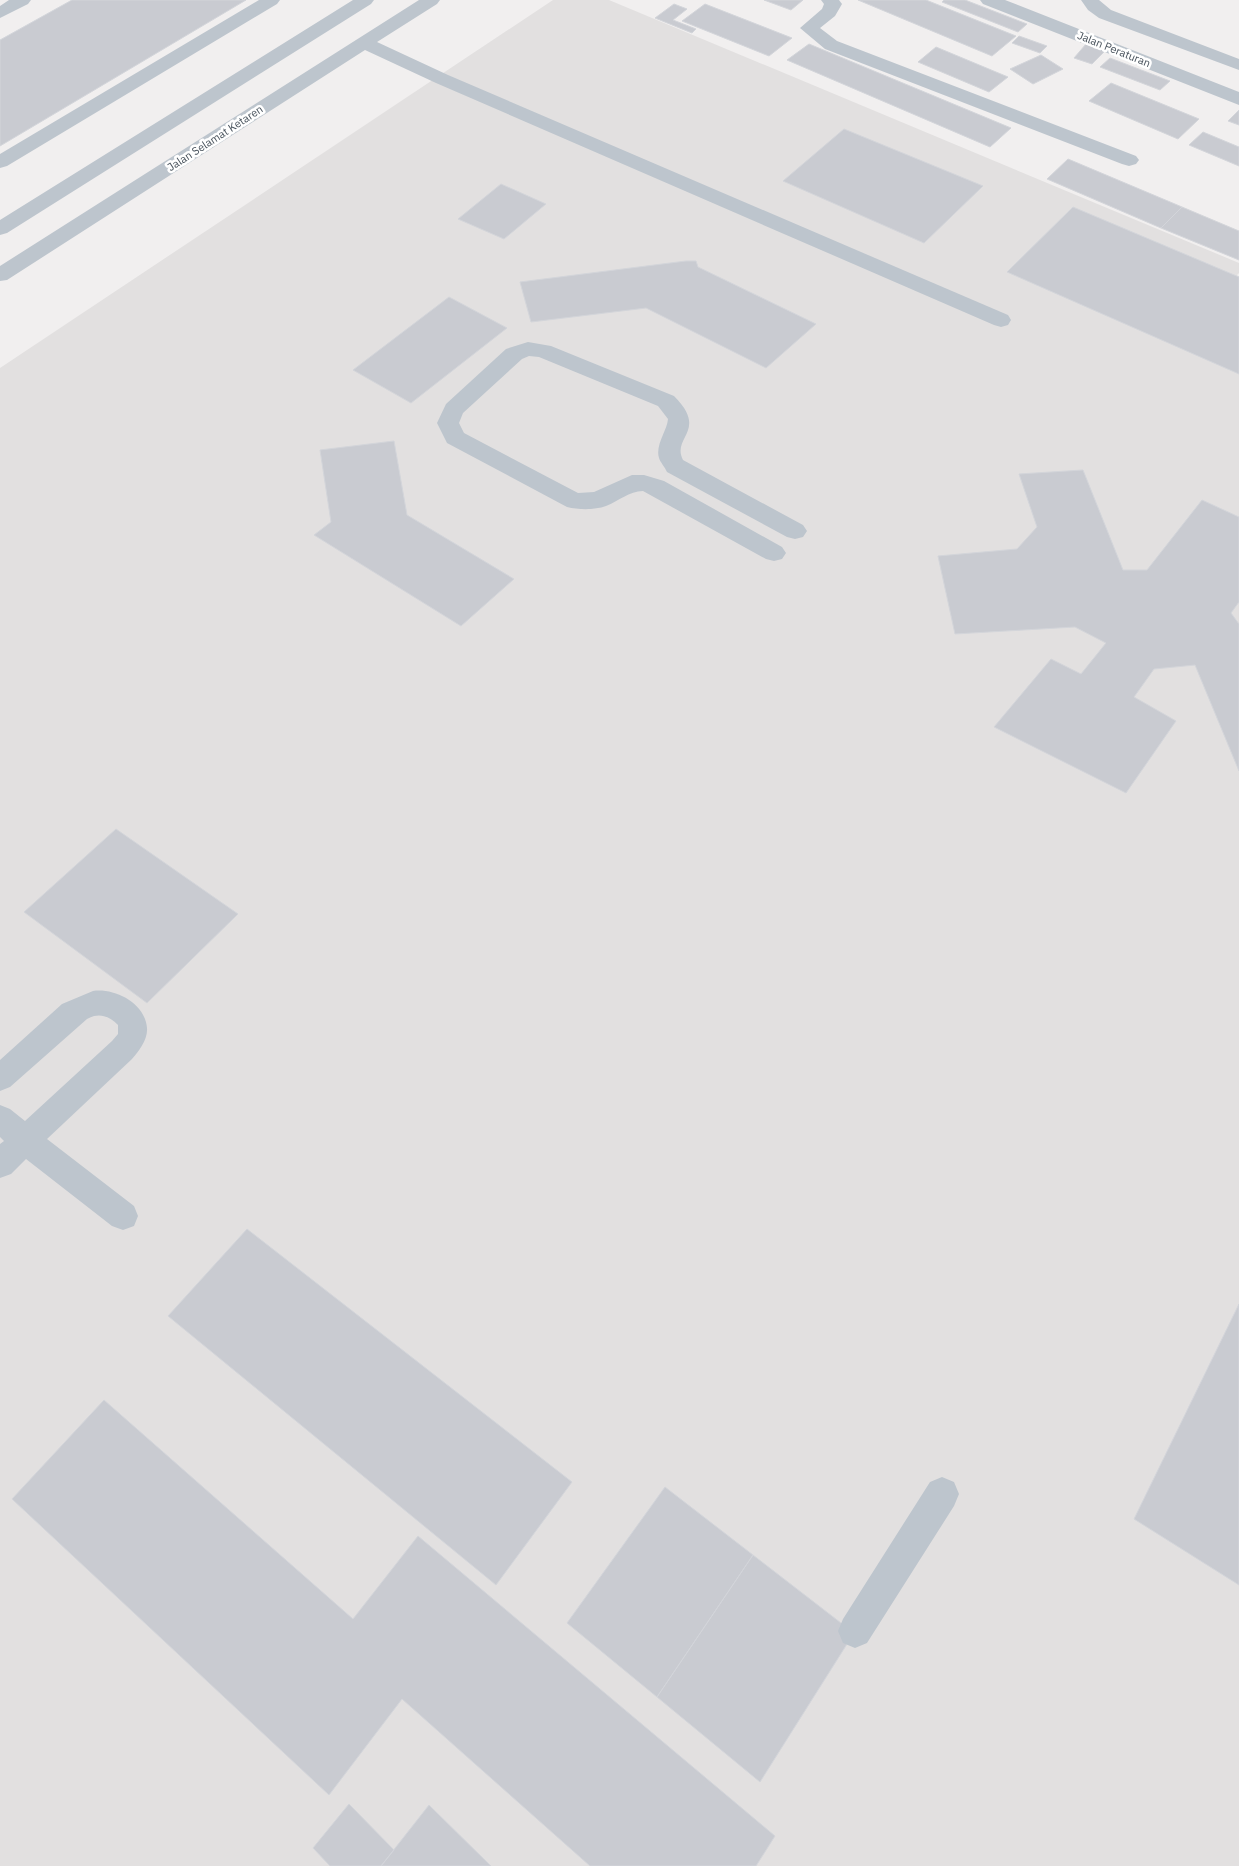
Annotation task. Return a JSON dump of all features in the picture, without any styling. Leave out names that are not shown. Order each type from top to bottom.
[{"type":"street","points":[[0,13],[22,0]]},
{"type":"street","points":[[0,162],[271,0]]},
{"type":"street","name":"Jalan Selamat Ketaren","points":[[0,275],[143,162],[365,0]]},
{"type":"street","name":"Jalan Selamat Ketaren","points":[[1,228],[143,162],[364,43],[431,0]]},
{"type":"street","points":[[830,0],[833,4],[829,12],[809,28],[831,45],[1128,160]]},
{"type":"street","name":"Jalan Peraturan","points":[[989,0],[1239,98]]},
{"type":"street","points":[[1090,0],[1094,6],[1105,14],[1239,65]]},
{"type":"street","points":[[364,43],[442,79],[1001,320]]},
{"type":"street","points":[[774,553],[656,487],[644,483],[632,484],[591,502],[568,499],[455,438],[448,423],[450,415],[454,409],[514,354],[528,349],[543,351],[666,401],[674,407],[680,419],[668,454],[675,466],[795,531]]},
{"type":"street","points":[[0,1078],[72,1013],[84,1006],[105,1003],[114,1006],[129,1017],[133,1033],[129,1042],[122,1050],[0,1164]]},
{"type":"street","points":[[0,1118],[26,1141],[123,1216]]},
{"type":"street","points":[[855,1631],[942,1494]]},
{"type":"shaded area","points":[[553,0],[609,0],[1239,263],[1239,273],[1237,275],[1239,277],[1239,1866],[0,1866],[0,368]]},
{"type":"building","points":[[72,0],[246,0],[0,146],[0,40]]},
{"type":"building","points":[[764,0],[803,0],[791,10]]},
{"type":"building","points":[[858,0],[926,0],[1016,36],[992,56]]},
{"type":"building","points":[[944,0],[965,0],[1027,24],[1018,32],[942,2]]},
{"type":"building","points":[[674,4],[687,9],[673,20],[696,29],[692,33],[655,18]]},
{"type":"building","points":[[705,4],[792,38],[769,56],[682,21]]},
{"type":"building","points":[[1019,36],[1047,46],[1040,53],[1012,43]]},
{"type":"building","points":[[809,44],[1011,128],[990,147],[787,60]]},
{"type":"building","points":[[1086,44],[1105,51],[1092,64],[1074,58]]},
{"type":"building","points":[[936,47],[1008,77],[989,92],[918,62]]},
{"type":"building","points":[[1041,55],[1063,69],[1033,84],[1010,69]]},
{"type":"building","points":[[1110,58],[1170,81],[1160,90],[1100,67]]},
{"type":"building","points":[[1111,83],[1199,119],[1178,139],[1089,101]]},
{"type":"building","points":[[1239,110],[1239,125],[1228,121]]},
{"type":"building","points":[[844,129],[983,186],[924,243],[783,181]]},
{"type":"building","points":[[1203,132],[1239,147],[1239,166],[1189,145]]},
{"type":"building","points":[[1068,159],[1182,207],[1161,228],[1047,179]]},
{"type":"building","points":[[501,184],[546,204],[504,239],[458,219]]},
{"type":"building","points":[[1073,207],[1239,277],[1239,374],[1007,272]]},
{"type":"building","points":[[1182,207],[1239,231],[1239,260],[1161,228]]},
{"type":"building","points":[[696,261],[698,267],[816,324],[766,368],[646,308],[531,322],[520,282]]},
{"type":"building","points":[[449,297],[507,328],[411,403],[353,370]]},
{"type":"building","points":[[394,441],[407,515],[514,579],[461,626],[314,535],[331,522],[320,450]]},
{"type":"building","points":[[1083,470],[1123,570],[1147,570],[1202,500],[1239,517],[1239,602],[1231,613],[1239,624],[1239,771],[1195,665],[1154,669],[1134,697],[1176,721],[1126,793],[994,727],[1051,659],[1081,674],[1106,643],[1075,627],[955,634],[938,556],[1017,549],[1037,527],[1019,474]]},
{"type":"building","points":[[116,829],[238,914],[147,1003],[24,912]]},
{"type":"building","points":[[247,1229],[572,1482],[496,1585],[168,1316]]},
{"type":"building","points":[[1239,1304],[1239,1585],[1134,1519]]},
{"type":"building","points":[[104,1400],[353,1619],[418,1536],[775,1836],[756,1866],[590,1866],[402,1699],[329,1795],[12,1499]]},
{"type":"building","points":[[665,1487],[753,1555],[657,1697],[567,1623]]},
{"type":"building","points":[[753,1555],[854,1633],[760,1782],[657,1697]]},
{"type":"building","points":[[349,1804],[394,1850],[381,1866],[330,1866],[313,1848]]},
{"type":"building","points":[[429,1805],[491,1866],[381,1866]]}]
